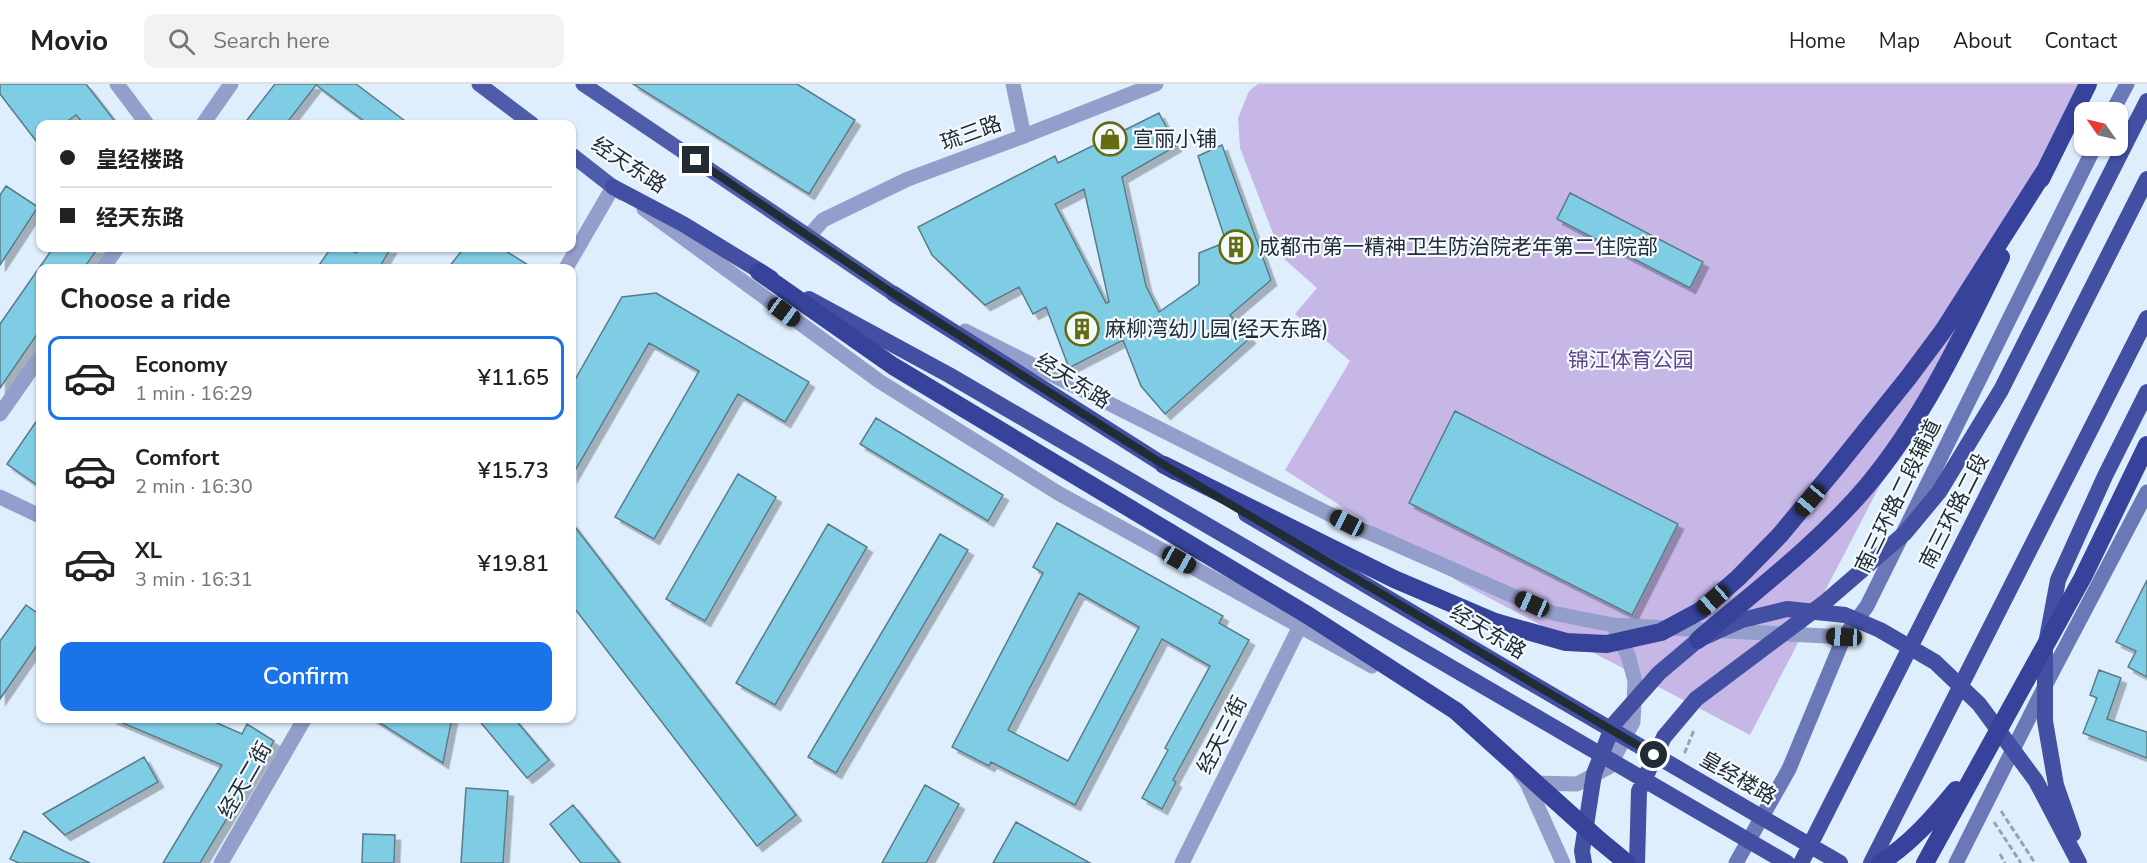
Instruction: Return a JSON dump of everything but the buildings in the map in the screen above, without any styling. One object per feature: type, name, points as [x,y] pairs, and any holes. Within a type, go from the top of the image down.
[{"type":"highway","points":[[1584,863],[1582,851],[1594,774],[1614,725],[1659,673],[1825,530],[1867,486],[1897,446],[1959,343],[2088,84]]},
{"type":"highway","points":[[1637,863],[1639,791],[1664,737],[1696,699],[1824,603],[1905,533],[1939,492],[2001,390],[2147,101]]},
{"type":"highway","points":[[1164,465],[1394,579],[1495,622],[1566,642],[1607,644],[1661,632],[1700,611],[1738,578],[1780,535],[1901,387],[1943,331],[2046,169]]},
{"type":"highway","name":"南三环路二段","points":[[1801,863],[2147,179]]},
{"type":"highway","name":"经天东路","points":[[613,187],[683,224],[759,272],[949,375],[1787,863]]},
{"type":"highway","points":[[759,272],[893,366],[1309,616],[1456,711],[1627,863]]},
{"type":"highway","name":"经天东路","points":[[894,294],[1164,465],[1551,695]]},
{"type":"highway","points":[[1871,863],[2147,318]]},
{"type":"highway","points":[[2082,863],[2056,785],[2045,721],[2045,649],[2058,580],[2105,476],[2147,392]]},
{"type":"highway","points":[[1926,863],[2083,577],[2147,445]]},
{"type":"highway","points":[[1698,640],[1742,620],[1787,609],[1845,615],[1880,630],[1935,662],[1980,704],[2036,781],[2082,863]]},
{"type":"highway","name":"皇经楼路","points":[[1551,695],[1840,863]]},
{"type":"highway","points":[[1880,863],[1894,855],[1932,819],[1984,756]]},
{"type":"main road","points":[[479,84],[527,120]]},
{"type":"main road","name":"经天东路","points":[[583,84],[894,294]]},
{"type":"main road","points":[[2117,102],[2127,84]]},
{"type":"main road","name":"南三环路二段辅道","points":[[1736,863],[1789,769],[1844,637],[1867,606],[2091,156]]},
{"type":"main road","name":"经天东路","points":[[576,158],[613,187]]},
{"type":"main road","points":[[1959,861],[2046,684],[2147,492]]},
{"type":"street","points":[[117,84],[144,120]]},
{"type":"street","points":[[206,120],[231,84]]},
{"type":"street","points":[[1014,84],[1024,136]]},
{"type":"street","name":"琉三路","points":[[809,236],[823,220],[908,178],[1024,136],[1155,84]]},
{"type":"street","points":[[576,251],[613,187],[879,381],[1058,493],[1492,733],[1527,783],[1563,863]]},
{"type":"street","points":[[894,294],[1054,378],[1347,523],[1552,613],[1613,625],[1844,637]]},
{"type":"street","points":[[0,414],[36,363]]},
{"type":"street","points":[[0,497],[36,514]]},
{"type":"street","points":[[1527,783],[1577,784],[1609,767],[1633,722],[1635,681],[1628,655],[1613,625]]},
{"type":"street","name":"经天三街","points":[[1182,863],[1300,626]]},
{"type":"street","name":"经天二街","points":[[221,863],[302,723]]},
{"type":"path","points":[[1695,758],[1684,752],[1698,721]]},
{"type":"path","points":[[1985,809],[2021,863]]},
{"type":"path","points":[[2000,854],[2006,863]]},
{"type":"green space","name":"锦江体育公园","points":[[1258,84],[2089,84],[2080,102],[2074,102],[2074,113],[1750,735],[1459,582],[1285,470],[1350,361],[1295,314],[1317,288],[1282,257],[1240,148],[1238,118],[1249,91]]},
{"type":"place","name":"宣丽小铺","points":[[1110,139]]},
{"type":"place","name":"成都市第一精神卫生防治院老年第二住院部","points":[[1236,247]]},
{"type":"place","name":"麻柳湾幼儿园(经天东路)","points":[[1082,329]]},
{"type":"route","points":[[696,160],[894,294],[1164,465],[1654,755]]}]
